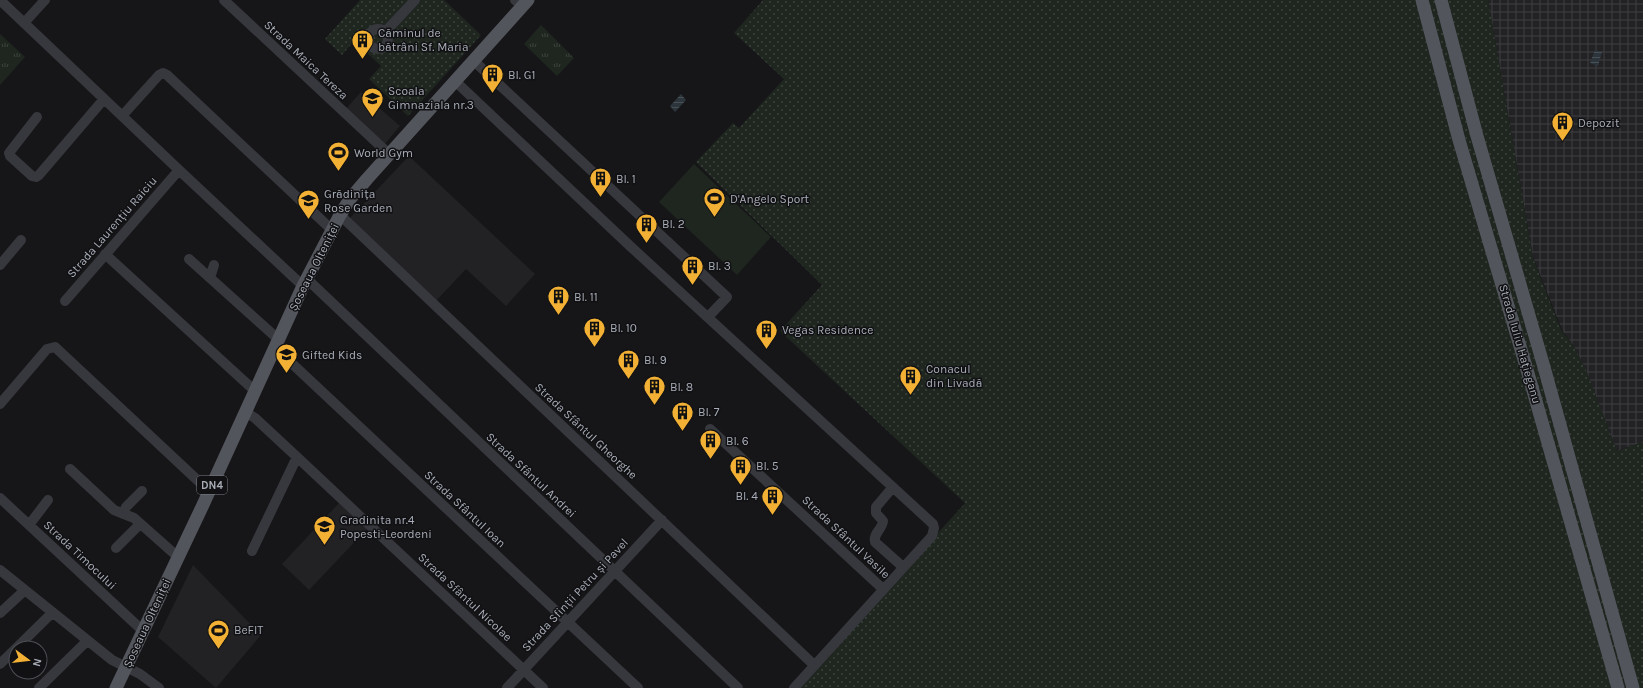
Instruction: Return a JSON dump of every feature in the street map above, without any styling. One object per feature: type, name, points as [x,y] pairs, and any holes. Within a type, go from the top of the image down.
[{"type":"main road","name":"Șoseaua Olteniței","points":[[116,688],[305,283],[340,215],[355,193],[474,61],[520,0]]},
{"type":"main road","name":"Strada Iuliu Hațieganu","points":[[1422,0],[1448,100],[1618,688]]},
{"type":"main road","name":"Strada Iuliu Hațieganu","points":[[1441,0],[1472,121],[1633,688]]},
{"type":"main road","points":[[1487,232],[1503,227]]},
{"type":"street","points":[[0,0],[179,170],[305,283]]},
{"type":"street","points":[[24,23],[45,0]]},
{"type":"street","name":"Strada Maica Tereza","points":[[224,0],[389,154]]},
{"type":"street","points":[[385,32],[415,0]]},
{"type":"street","points":[[474,61],[727,297],[708,317]]},
{"type":"street","points":[[122,116],[159,75],[163,73],[167,75],[332,230]]},
{"type":"street","points":[[455,81],[708,317],[929,520],[934,528],[932,536],[883,589]]},
{"type":"street","points":[[37,117],[9,153],[10,156],[32,176],[36,177],[104,99]]},
{"type":"street","name":"Strada Laurențiu Raiciu","points":[[65,301],[104,254],[179,170]]},
{"type":"street","name":"Strada Sfântul Gheorghe","points":[[340,215],[814,665]]},
{"type":"street","points":[[0,265],[21,240]]},
{"type":"street","points":[[104,254],[255,391]]},
{"type":"street","points":[[189,259],[210,278],[276,345]]},
{"type":"street","points":[[210,278],[214,265]]},
{"type":"street","name":"Strada Sfântul Andrei","points":[[305,283],[738,688]]},
{"type":"street","name":"Strada Sfântul Ioan","points":[[276,345],[289,361],[638,688]]},
{"type":"street","points":[[0,404],[50,347],[55,347],[209,491]]},
{"type":"street","name":"Strada Sfântul Nicolae","points":[[245,412],[255,418],[543,688]]},
{"type":"street","name":"Strada Sfântul Vasile","points":[[710,429],[883,589],[794,688]]},
{"type":"street","points":[[252,551],[297,457]]},
{"type":"street","points":[[70,469],[114,510],[129,515],[178,557]]},
{"type":"street","points":[[893,487],[876,507],[876,513],[883,521],[883,525],[875,534],[874,540],[903,567]]},
{"type":"street","points":[[123,514],[126,507],[142,491]]},
{"type":"street","name":"Strada Timocului","points":[[0,498],[143,631]]},
{"type":"street","points":[[29,525],[48,500]]},
{"type":"street","name":"Strada Sfinții Petru și Pavel","points":[[507,688],[662,520]]},
{"type":"street","points":[[116,548],[140,524]]},
{"type":"street","points":[[0,570],[116,663],[140,674],[159,688]]},
{"type":"street","points":[[0,613],[25,590]]},
{"type":"street","points":[[0,664],[52,613]]},
{"type":"street","points":[[39,688],[87,641]]},
{"type":"shaded area","points":[[1488,0],[1643,0],[1643,442],[1617,451],[1586,370],[1573,345],[1562,330],[1533,257]]},
{"type":"shaded area","points":[[1595,50],[1602,52],[1598,66],[1590,63]]},
{"type":"shaded area","name":"Scoala Gimnaziala nr.3","points":[[361,92],[400,126],[384,145],[345,110]]},
{"type":"shaded area","points":[[681,94],[686,100],[675,112],[670,106]]},
{"type":"shaded area","points":[[409,156],[535,274],[506,306],[466,269],[435,302],[350,218]]},
{"type":"shaded area","name":"Gradinita nr.4 Popesti-Leordeni","points":[[339,503],[367,529],[309,590],[282,564]]},
{"type":"shaded area","points":[[193,565],[261,635],[216,688],[158,637]]},
{"type":"green space","points":[[360,0],[444,0],[481,35],[408,116],[369,79],[381,66],[354,41],[342,55],[325,39]]},
{"type":"green space","points":[[763,0],[1488,0],[1533,258],[1561,330],[1573,345],[1586,370],[1617,451],[1643,442],[1643,688],[798,688],[965,503],[780,331],[822,285],[696,162],[733,123],[739,128],[784,79],[734,33]]},
{"type":"green space","points":[[541,25],[574,58],[557,76],[524,44]]},
{"type":"green space","points":[[0,34],[25,57],[0,85]]},
{"type":"green space","name":"D'Angelo Sport","points":[[694,164],[771,237],[737,275],[659,202]]},
{"type":"place","name":"Căminul de bătrâni Sf. Maria","points":[[362,60]]},
{"type":"place","name":"Bl. G1","points":[[493,94]]},
{"type":"place","name":"Scoala Gimnaziala nr.3","points":[[372,118]]},
{"type":"place","name":"Depozit","points":[[1562,142]]},
{"type":"place","name":"World Gym","points":[[338,172]]},
{"type":"place","name":"Bl. 1","points":[[601,198]]},
{"type":"place","name":"D'Angelo Sport","points":[[715,218]]},
{"type":"place","name":"Grădinița Rose Garden","points":[[308,220]]},
{"type":"place","name":"Bl. 2","points":[[646,244]]},
{"type":"place","name":"Bl. 3","points":[[693,286]]},
{"type":"place","name":"Bl. 11","points":[[559,316]]},
{"type":"place","name":"Bl. 10","points":[[594,348]]},
{"type":"place","name":"Vegas Residence","points":[[767,350]]},
{"type":"place","name":"Gifted Kids","points":[[287,374]]},
{"type":"place","name":"Bl. 9","points":[[628,380]]},
{"type":"place","name":"Conacul din Livadă","points":[[911,396]]},
{"type":"place","name":"Bl. 8","points":[[655,406]]},
{"type":"place","name":"Bl. 7","points":[[682,432]]},
{"type":"place","name":"Bl. 6","points":[[711,460]]},
{"type":"place","name":"Bl. 5","points":[[740,486]]},
{"type":"place","name":"Bl. 4","points":[[773,516]]},
{"type":"place","name":"Gradinita nr.4 Popesti-Leordeni","points":[[324,546]]},
{"type":"place","name":"BeFIT","points":[[218,650]]}]
